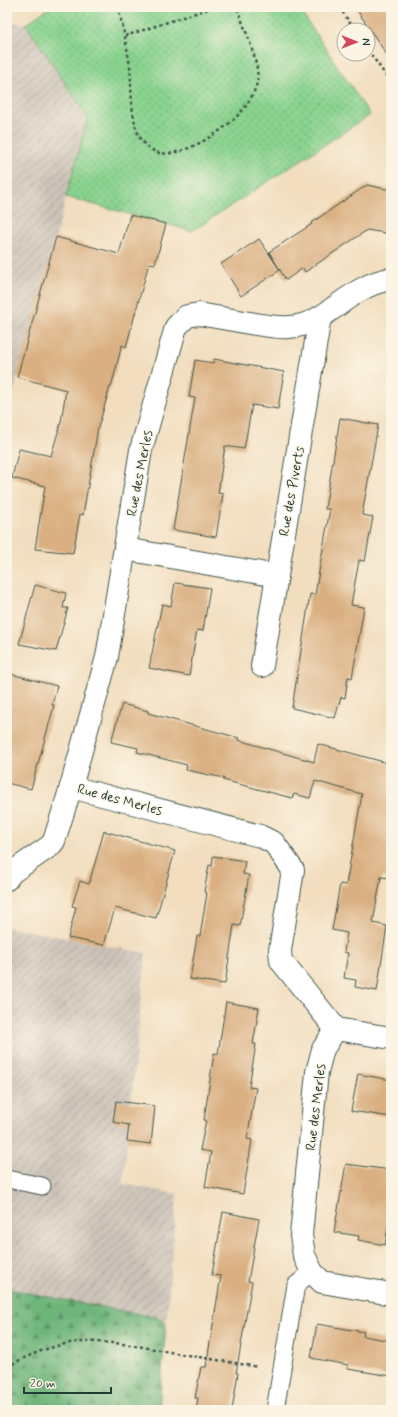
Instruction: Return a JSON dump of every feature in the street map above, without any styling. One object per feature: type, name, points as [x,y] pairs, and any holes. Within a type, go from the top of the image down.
[{"type":"street","name":"Rue des Merles","points":[[312,1272],[304,1255],[301,1235],[315,1088],[317,1072],[323,1049],[336,1029],[281,961],[280,950],[293,870],[274,843],[260,836],[71,787],[107,658],[141,450],[176,327],[187,316],[199,314],[277,328],[302,325],[320,317],[363,288],[378,281],[391,279]]},
{"type":"street","name":"Rue des Piverts","points":[[262,666],[320,317]]},
{"type":"street","points":[[126,549],[277,576]]},
{"type":"street","points":[[7,879],[11,873],[50,846],[54,841],[71,787]]},
{"type":"street","points":[[336,1029],[391,1038]]},
{"type":"street","points":[[312,1272],[322,1282],[391,1294]]},
{"type":"lane","points":[[7,1179],[42,1186]]},
{"type":"lane","points":[[275,1410],[296,1285],[312,1272]]},
{"type":"path","points":[[118,7],[130,66],[134,118],[137,131],[149,148],[159,153],[169,153],[182,150],[205,140],[226,126],[245,108],[253,94],[257,82],[257,68],[237,7]]},
{"type":"path","points":[[125,36],[214,7]]},
{"type":"path","points":[[339,7],[349,22]]},
{"type":"path","points":[[376,61],[391,83]]},
{"type":"path","points":[[7,1367],[20,1360],[52,1348],[70,1343],[95,1342],[132,1344],[282,1372]]},
{"type":"shaded area","points":[[7,21],[26,24],[88,118],[7,415]]},
{"type":"shaded area","points":[[7,927],[146,953],[123,1184],[177,1194],[159,1410],[7,1410]]},
{"type":"green space","points":[[50,7],[298,7],[370,115],[192,231],[66,197],[88,118],[26,24]]},
{"type":"green space","points":[[7,1289],[160,1318],[166,1324],[159,1410],[7,1410]]},
{"type":"building","points":[[355,7],[391,7],[391,61],[376,38],[376,22],[365,22]]},
{"type":"building","points":[[367,185],[391,190],[391,234],[367,230],[305,272],[303,268],[286,280],[269,252]]},
{"type":"building","points":[[130,215],[166,224],[155,264],[149,263],[126,347],[122,345],[98,428],[83,515],[80,514],[73,553],[35,549],[45,486],[12,478],[19,449],[51,456],[61,422],[66,390],[17,377],[56,237],[119,254]]},
{"type":"building","points":[[259,239],[280,270],[241,296],[221,264]]},
{"type":"building","points":[[214,359],[284,372],[278,409],[252,405],[244,449],[225,446],[218,493],[223,494],[216,537],[173,530],[195,398],[189,397],[195,360],[213,363]]},
{"type":"building","points":[[340,418],[378,425],[362,515],[373,517],[365,561],[359,560],[351,605],[364,607],[352,678],[348,677],[345,698],[341,697],[335,718],[292,708],[310,594],[315,595],[330,509],[325,509]]},
{"type":"building","points":[[175,583],[210,588],[203,631],[197,630],[189,676],[149,668],[162,604],[171,606]]},
{"type":"building","points":[[35,585],[66,593],[63,608],[68,608],[56,651],[19,644]]},
{"type":"building","points":[[7,673],[57,686],[52,705],[54,705],[51,717],[31,789],[7,783]]},
{"type":"building","points":[[122,704],[148,711],[148,713],[239,738],[238,740],[314,762],[318,744],[391,764],[391,878],[381,877],[373,923],[387,926],[377,991],[355,987],[356,980],[344,978],[348,953],[344,952],[347,933],[332,930],[340,884],[346,885],[362,794],[315,781],[310,798],[294,794],[292,798],[223,780],[224,778],[186,770],[187,765],[137,752],[138,748],[111,742]]},
{"type":"building","points":[[104,831],[175,851],[156,918],[115,908],[104,945],[68,938],[76,907],[72,906],[80,881],[89,884]]},
{"type":"building","points":[[213,856],[245,861],[243,874],[249,875],[240,926],[234,925],[225,984],[190,979],[197,936],[200,936],[207,893],[204,892],[209,865],[212,866]]},
{"type":"building","points":[[226,1002],[259,1008],[253,1044],[256,1044],[249,1087],[256,1088],[247,1139],[252,1140],[243,1194],[205,1187],[211,1152],[200,1150],[206,1120],[204,1120],[214,1053],[218,1054]]},
{"type":"building","points":[[358,1074],[391,1080],[391,1117],[351,1111]]},
{"type":"building","points":[[116,1101],[155,1106],[151,1144],[127,1141],[129,1125],[113,1122]]},
{"type":"building","points":[[346,1164],[391,1170],[391,1208],[385,1245],[358,1240],[359,1236],[334,1232]]},
{"type":"building","points":[[223,1212],[259,1219],[248,1281],[252,1282],[236,1373],[238,1373],[232,1410],[196,1410],[198,1398],[195,1398],[201,1367],[206,1367],[221,1276],[212,1275]]},
{"type":"building","points":[[317,1324],[364,1332],[363,1336],[391,1341],[391,1376],[348,1369],[348,1365],[311,1358]]}]
